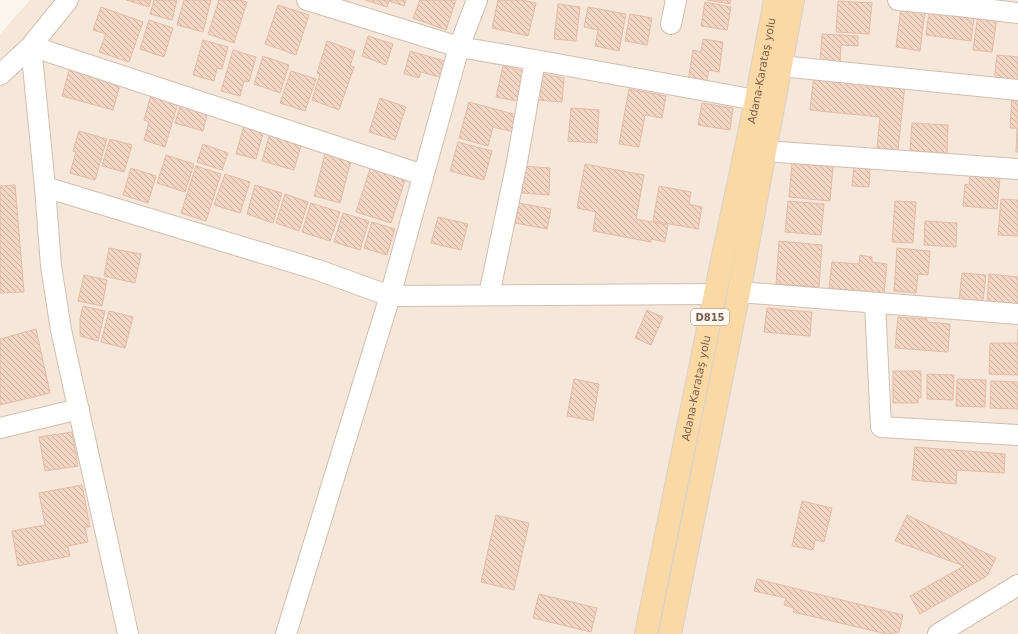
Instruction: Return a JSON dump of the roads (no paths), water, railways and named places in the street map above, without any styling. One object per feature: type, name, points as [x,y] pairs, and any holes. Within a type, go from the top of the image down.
[{"type":"main road","name":"Adana-Karataş yolu","points":[[646,634],[714,294],[756,100],[775,0]]},
{"type":"main road","name":"Adana-Karataş yolu","points":[[670,634],[739,292],[793,0]]},
{"type":"street","points":[[0,75],[31,46],[68,0]]},
{"type":"street","points":[[307,0],[341,5],[459,47],[756,100]]},
{"type":"street","points":[[286,634],[390,296],[459,47],[476,0]]},
{"type":"street","points":[[671,24],[676,0]]},
{"type":"street","points":[[898,0],[1018,13]]},
{"type":"street","points":[[31,46],[424,175]]},
{"type":"street","points":[[31,46],[51,266],[61,330],[128,634]]},
{"type":"street","points":[[489,295],[517,162],[535,60]]},
{"type":"street","points":[[781,66],[1018,90]]},
{"type":"street","points":[[765,151],[1018,169]]},
{"type":"street","points":[[45,187],[318,270],[390,296],[714,294]]},
{"type":"street","points":[[739,292],[1018,314]]},
{"type":"street","points":[[875,303],[881,427],[1018,435]]},
{"type":"street","points":[[0,428],[79,409]]},
{"type":"street","points":[[938,634],[1018,585]]}]
